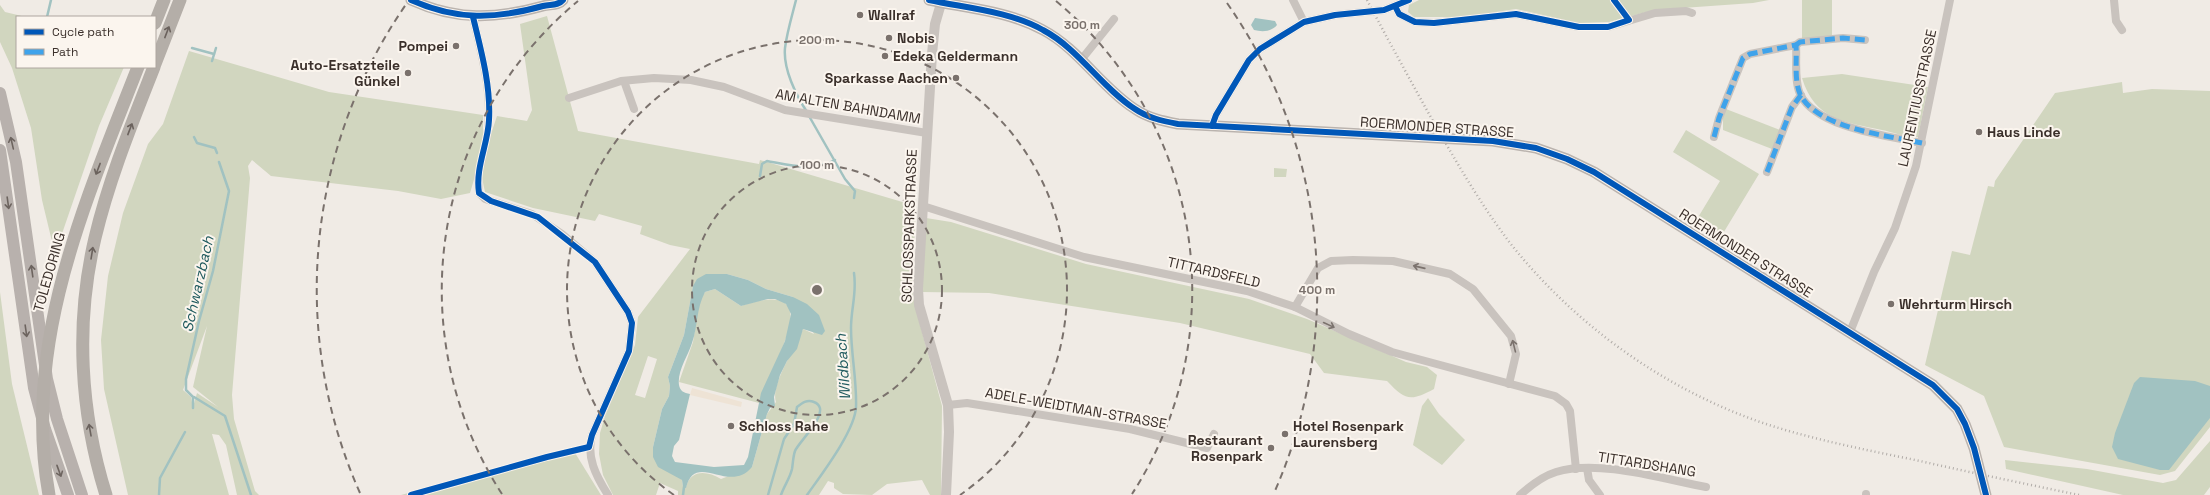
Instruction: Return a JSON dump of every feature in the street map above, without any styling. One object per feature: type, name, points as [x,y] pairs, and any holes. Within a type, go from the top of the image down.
[{"type":"highway","points":[[156,20],[164,0]]},
{"type":"highway","points":[[156,61],[180,0]]},
{"type":"highway","name":"TOLEDORING","points":[[49,495],[45,470],[42,389],[51,325],[61,282],[92,185],[138,68]]},
{"type":"highway","points":[[106,495],[96,462],[87,415],[83,375],[83,333],[86,291],[95,239],[115,167],[154,68]]},
{"type":"main road","points":[[411,0],[441,11],[473,17],[512,13],[548,2],[551,6],[563,0]]},
{"type":"main road","name":"ROERMONDER STRASSE","points":[[929,0],[942,1],[1009,16],[1029,23],[1059,40],[1115,93],[1136,110],[1151,118],[1178,124],[1414,138],[1464,138],[1536,148],[1567,159],[1594,172],[1915,373],[1945,395],[1957,409],[1974,448],[1986,495]]},
{"type":"main road","points":[[0,93],[16,162],[47,379],[59,426],[82,495]]},
{"type":"main road","points":[[0,150],[34,388],[45,429],[68,495]]},
{"type":"street","points":[[1293,0],[1304,22]]},
{"type":"street","points":[[1212,126],[1216,115],[1249,60],[1260,49],[1304,22],[1335,14],[1384,10],[1409,0]]},
{"type":"street","points":[[1614,0],[1629,20]]},
{"type":"street","name":"LAURENTIUSSTRASSE","points":[[1850,332],[1874,272],[1895,228],[1922,143],[1950,0]]},
{"type":"street","points":[[2114,0],[2116,21],[2122,30]]},
{"type":"street","name":"SCHLOSSPARKSTRASSE","points":[[942,1],[935,24],[927,133],[919,305],[948,405],[949,432],[946,495]]},
{"type":"street","points":[[1395,6],[1400,14],[1415,22],[1434,23],[1516,14],[1579,27],[1608,27],[1655,13],[1686,11],[1692,13]]},
{"type":"street","points":[[473,17],[487,87],[489,111],[487,136]]},
{"type":"street","points":[[1081,60],[1114,19]]},
{"type":"street","points":[[1714,137],[1719,118],[1742,58],[1750,54],[1796,45],[1800,42],[1843,38],[1865,40]]},
{"type":"street","points":[[1796,45],[1798,85],[1801,95],[1818,113],[1841,125],[1922,143]]},
{"type":"street","name":"AM ALTEN BAHNDAMM","points":[[569,98],[624,81],[654,78],[707,83],[772,106],[793,111],[927,133]]},
{"type":"street","points":[[624,81],[634,109]]},
{"type":"street","points":[[1767,172],[1792,107],[1801,95]]},
{"type":"street","points":[[478,177],[479,193],[485,199],[538,217],[595,262],[628,312],[632,323],[629,351],[592,435],[589,447],[595,471],[608,495]]},
{"type":"street","name":"TITTARDSFELD","points":[[923,206],[1084,256],[1243,290],[1295,307],[1349,334],[1392,352],[1555,396],[1566,404],[1572,417],[1576,469]]},
{"type":"street","points":[[1295,307],[1318,268],[1331,261],[1393,261],[1450,274],[1460,278],[1479,295],[1511,336],[1516,354],[1509,384]]},
{"type":"street","name":"ADELE-WEIDTMAN-STRASSE","points":[[948,405],[967,403],[1086,421],[1130,429],[1207,448],[1214,434]]},
{"type":"street","points":[[1587,468],[1589,480],[1600,495]]},
{"type":"street","name":"TITTARDSHANG","points":[[1520,495],[1549,474],[1587,468],[1603,468],[1706,487]]},
{"type":"green space","points":[[1419,0],[1769,0],[1753,3],[1654,10],[1609,22],[1579,23],[1516,9],[1463,17],[1414,17],[1408,12],[1409,5]]},
{"type":"green space","points":[[1802,0],[1832,0],[1832,36],[1802,39]]},
{"type":"green space","points":[[0,5],[5,12],[22,16],[16,16],[16,68],[124,68],[99,126],[55,254],[42,200],[31,128],[12,68],[0,42]]},
{"type":"green space","points":[[547,16],[578,131],[759,164],[760,160],[916,206],[912,289],[915,306],[942,406],[941,495],[930,495],[922,480],[887,484],[872,495],[843,494],[834,488],[834,483],[828,481],[819,495],[678,495],[678,491],[660,483],[656,495],[613,495],[603,475],[599,454],[600,433],[605,416],[635,345],[638,317],[690,249],[670,245],[640,234],[642,226],[599,214],[595,221],[533,208],[485,192],[482,178],[475,176],[470,193],[441,199],[398,191],[271,176],[252,160],[248,166],[250,178],[232,395],[234,419],[255,491],[259,495],[237,495],[226,445],[219,435],[212,434],[229,495],[128,495],[104,389],[101,340],[108,276],[123,213],[148,144],[163,124],[189,51],[329,92],[483,115],[483,135],[490,137],[497,116],[527,121],[532,110],[520,24]],"holes":[[[727,274],[748,280],[766,289],[793,297],[814,334],[803,329],[780,376],[775,395],[776,402],[767,414],[752,467],[721,479],[710,474],[696,474],[688,481],[686,487],[683,487],[682,480],[653,447],[662,409],[669,396],[670,386],[668,377],[684,335],[693,286]],[[207,326],[193,387],[218,407],[197,393],[193,407],[191,397],[183,390]],[[648,356],[657,359],[645,398],[635,395]]]},
{"type":"green space","points":[[1842,74],[1928,87],[1918,137],[1904,136],[1843,121],[1823,111],[1815,103],[1808,92],[1802,78]]},
{"type":"green space","points":[[2122,82],[2123,93],[2152,89],[2210,91],[2210,427],[2175,471],[2160,475],[2004,447],[1984,396],[1925,365],[1952,251],[1970,255],[1988,186],[1994,187],[1995,181],[2055,93]]},
{"type":"green space","points":[[1726,109],[1780,130],[1772,149],[1723,130],[1723,117]]},
{"type":"green space","points":[[1686,130],[1759,174],[1719,240],[1694,224],[1720,181],[1673,152]]},
{"type":"green space","points":[[1274,168],[1287,169],[1286,177],[1274,177]]},
{"type":"green space","points":[[926,218],[951,222],[1086,264],[1249,299],[1307,319],[1406,362],[1427,367],[1437,375],[1434,389],[1419,396],[1408,397],[1399,392],[1387,381],[1324,373],[1310,354],[1180,323],[989,293],[922,292]]},
{"type":"green space","points":[[715,289],[741,306],[769,300],[785,303],[790,313],[789,329],[759,403],[679,382],[693,342],[699,302],[705,292]]},
{"type":"green space","points":[[0,292],[12,384],[39,495],[0,495]]},
{"type":"green space","points":[[1428,398],[1439,414],[1465,440],[1442,465],[1413,445],[1422,406]]},
{"type":"green space","points":[[2210,441],[2210,487],[2204,495],[2123,495],[2006,469],[2005,460],[2087,469],[2163,483],[2176,480]]},
{"type":"green space","points":[[572,448],[601,495],[401,495]]},
{"type":"shaded area","points":[[692,388],[742,402],[741,407],[690,395]]},
{"type":"water","points":[[1255,18],[1275,21],[1277,25],[1266,31],[1254,30],[1251,25]]},
{"type":"water","points":[[706,274],[727,274],[748,280],[766,289],[793,297],[807,304],[819,315],[825,331],[822,335],[803,329],[797,349],[787,361],[780,375],[774,397],[775,406],[770,408],[767,414],[752,467],[743,474],[733,477],[705,472],[697,473],[690,477],[686,488],[683,487],[682,480],[658,467],[653,457],[653,447],[662,409],[669,396],[670,386],[668,377],[684,335],[693,286],[697,279]],"holes":[[[715,289],[741,306],[768,299],[775,299],[786,304],[791,314],[785,341],[761,393],[748,457],[744,465],[714,467],[675,462],[672,456],[674,446],[679,440],[690,394],[680,389],[679,380],[683,364],[694,337],[702,298],[705,292]]]},
{"type":"water","points":[[2140,377],[2195,381],[2210,386],[2210,418],[2169,470],[2160,470],[2118,459],[2112,447],[2115,433],[2134,383]]},
{"type":"waterway","points":[[47,16],[51,0]]},
{"type":"waterway","name":"Wildbach","points":[[796,0],[787,36],[785,56],[791,82],[807,112]]},
{"type":"waterway","points":[[192,48],[214,54]]},
{"type":"waterway","name":"Schwarzbach","points":[[212,61],[216,48]]},
{"type":"waterway","name":"Wildbach","points":[[809,116],[845,179],[855,191],[854,198]]},
{"type":"waterway","name":"Schwarzbach","points":[[194,137],[197,143],[215,148],[217,153]]},
{"type":"waterway","points":[[760,176],[762,164],[767,161],[792,166],[810,167],[827,164],[835,160]]},
{"type":"waterway","name":"Schwarzbach","points":[[193,408],[193,397],[186,390],[186,379],[199,321],[213,271],[229,191],[219,162]]},
{"type":"waterway","name":"Wildbach","points":[[807,495],[844,440],[854,417],[856,397],[851,328],[855,288],[854,273]]},
{"type":"waterway","points":[[194,397],[225,416],[251,495]]},
{"type":"waterway","name":"Wildbach","points":[[768,495],[784,439],[794,424],[797,407],[807,401],[814,402],[819,406],[820,412],[818,418],[814,426],[795,451],[792,469],[781,495]]},
{"type":"waterway","name":"Schwarzbach","points":[[159,495],[160,478],[185,432]]},
{"type":"waterway","points":[[683,495],[684,487]]},
{"type":"tunnel","points":[[478,177],[487,136]]},
{"type":"railway","points":[[1367,0],[1413,86],[1448,147],[1477,196],[1510,243],[1535,273],[1563,301],[1624,351],[1657,373],[1691,392],[1726,409],[1763,423],[1802,435],[1841,444],[2079,495]]},
{"type":"marked path","points":[[1796,45],[1800,42],[1843,38],[1865,40]]},
{"type":"marked path","points":[[1714,137],[1719,118],[1743,58],[1750,54],[1796,45],[1796,76],[1798,88],[1808,106],[1837,123],[1855,129],[1922,143]]},
{"type":"marked path","points":[[1767,172],[1792,107],[1801,95]]},
{"type":"cycle path","points":[[411,0],[444,12],[477,16],[509,14],[556,4],[563,0]]},
{"type":"cycle path","points":[[929,0],[1002,14],[1016,18],[1043,30],[1068,47],[1123,100],[1140,112],[1161,120],[1178,124],[1493,141],[1536,148],[1567,159],[1594,172],[1933,385],[1957,409],[1965,424],[1974,448],[1986,495]]},
{"type":"cycle path","points":[[1212,126],[1216,115],[1249,60],[1260,49],[1304,22],[1335,15],[1384,10],[1409,0]]},
{"type":"cycle path","points":[[1395,6],[1399,14],[1415,22],[1434,23],[1516,14],[1579,27],[1608,27],[1629,20],[1614,0]]},
{"type":"cycle path","points":[[411,495],[547,457],[589,447],[592,435],[629,351],[632,323],[628,312],[595,262],[538,217],[491,201],[479,193],[478,184],[480,165],[488,129],[489,107],[485,68],[473,17]]},
{"type":"place","name":"Wallraf","points":[[860,15]]},
{"type":"place","name":"Nobis","points":[[889,38]]},
{"type":"place","name":"Pompei","points":[[456,46]]},
{"type":"place","name":"Edeka Geldermann","points":[[885,56]]},
{"type":"place","name":"Auto-Ersatzteile Günkel","points":[[408,73]]},
{"type":"place","name":"Sparkasse Aachen","points":[[956,78]]},
{"type":"place","name":"Haus Linde","points":[[1979,132]]},
{"type":"place","name":"Wehrturm Hirsch","points":[[1891,304]]},
{"type":"place","name":"Schloss Rahe","points":[[731,426]]},
{"type":"place","name":"Hotel Rosenpark Laurensberg","points":[[1285,434]]},
{"type":"place","name":"Restaurant Rosenpark","points":[[1271,448]]}]
